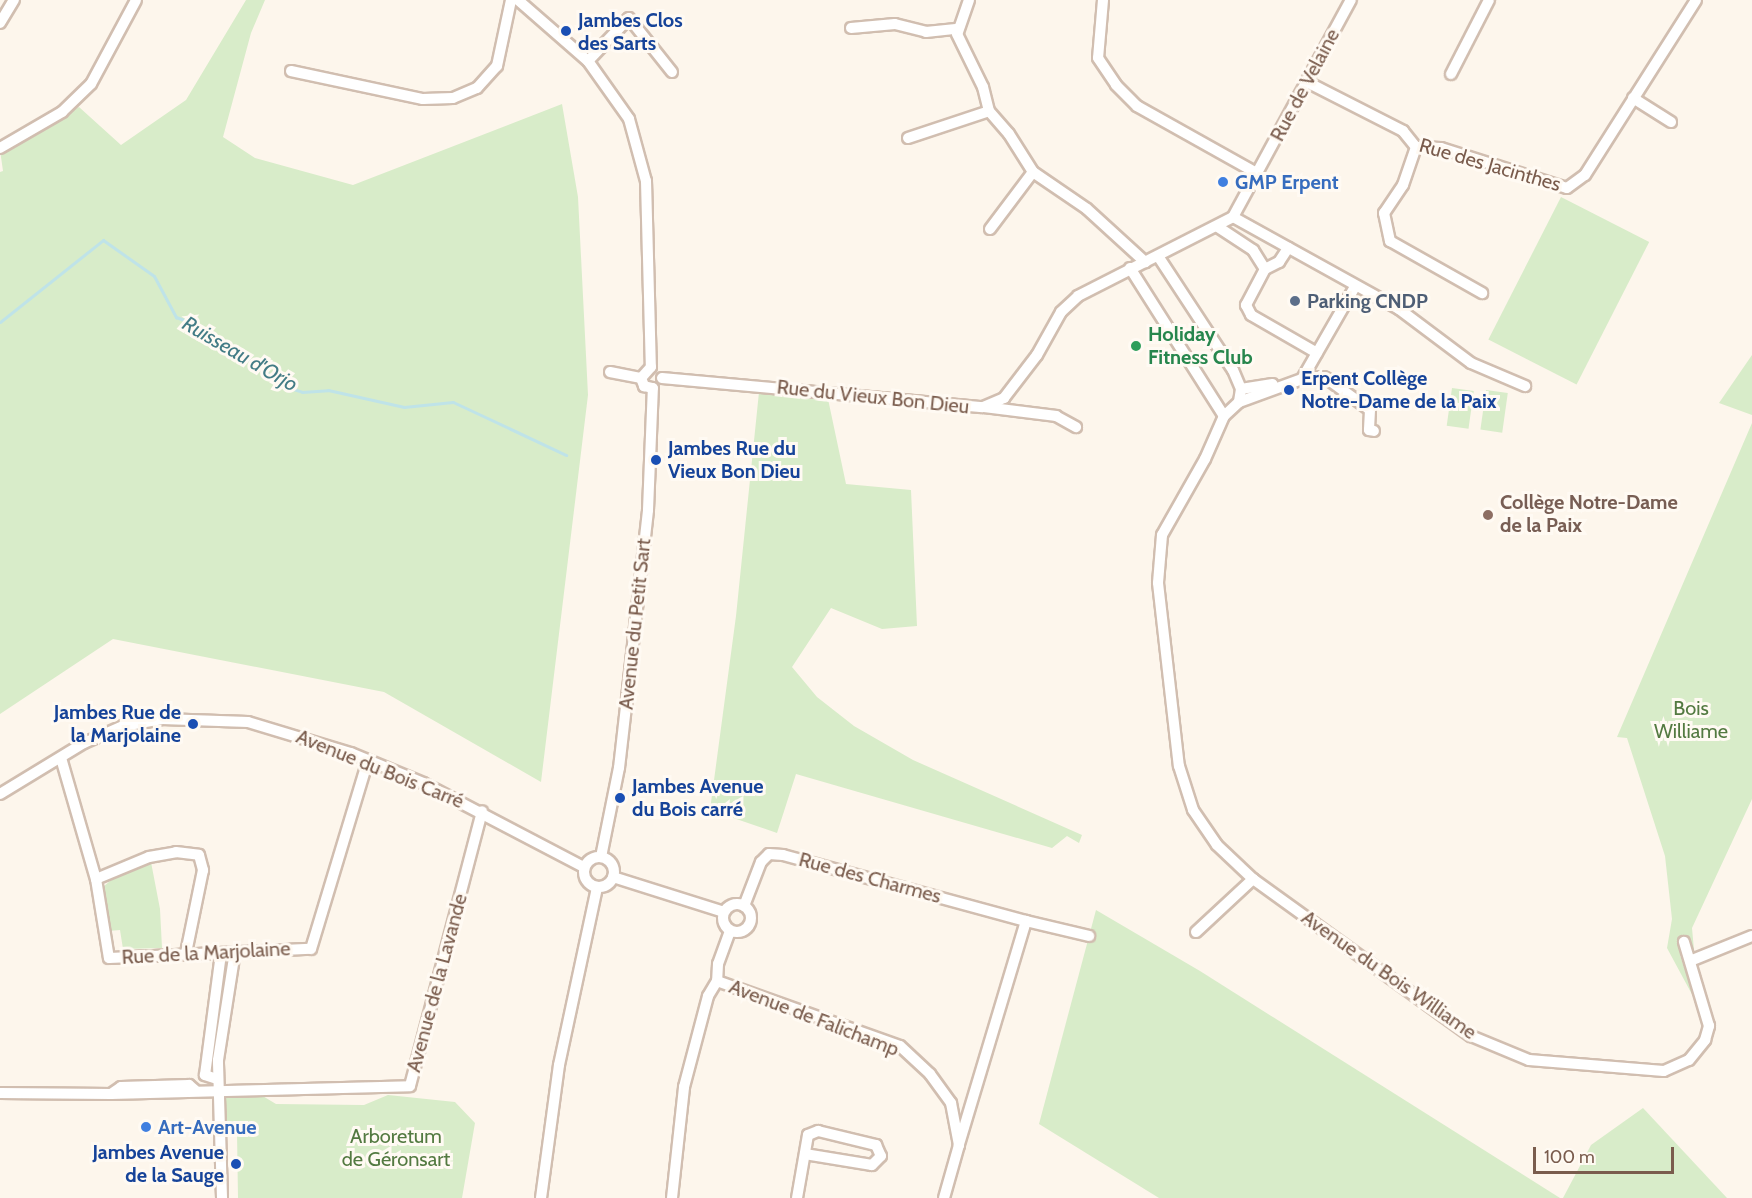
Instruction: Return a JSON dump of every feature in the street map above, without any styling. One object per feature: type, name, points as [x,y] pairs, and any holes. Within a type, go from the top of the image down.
[{"type":"street","points":[[0,23],[14,0]]},
{"type":"street","points":[[0,148],[62,112],[91,84],[136,0]]},
{"type":"street","points":[[291,71],[423,99],[453,98],[477,88],[497,66],[511,0]]},
{"type":"street","points":[[518,0],[588,61],[629,119],[646,181],[651,367],[641,378]]},
{"type":"street","points":[[969,0],[956,29],[983,87],[988,111],[1009,134],[1034,172],[1087,209],[1145,262]]},
{"type":"street","points":[[1104,0],[1098,58],[1116,85],[1137,106],[1258,174]]},
{"type":"street","name":"Rue de Velaine","points":[[1218,227],[1233,216],[1258,174],[1351,0]]},
{"type":"street","points":[[1451,74],[1488,0]]},
{"type":"street","name":"Rue des Jacinthes","points":[[1307,82],[1403,131],[1416,147],[1441,148],[1567,188],[1580,182],[1696,0]]},
{"type":"street","points":[[588,61],[629,18],[672,72]]},
{"type":"street","points":[[851,28],[895,24],[926,32],[956,29]]},
{"type":"street","points":[[1633,98],[1671,122]]},
{"type":"street","points":[[908,138],[988,111]]},
{"type":"street","points":[[1416,147],[1403,185],[1384,213],[1390,241],[1482,293]]},
{"type":"street","points":[[990,229],[1034,172]]},
{"type":"street","points":[[1233,216],[1355,287],[1399,309],[1471,363],[1525,386]]},
{"type":"street","points":[[1239,402],[1241,389],[1233,370],[1158,256],[1218,227],[1253,250],[1264,269]]},
{"type":"street","points":[[1288,248],[1279,262],[1264,269],[1248,299],[1247,310],[1317,353]]},
{"type":"street","name":"Rue du Vieux Bon Dieu","points":[[662,378],[983,407],[1004,398],[1016,386],[1049,330],[1078,296],[1158,256]]},
{"type":"street","points":[[1130,268],[1224,416],[1239,402],[1302,379],[1325,378],[1370,410],[1369,430],[1374,431]]},
{"type":"street","points":[[1302,379],[1355,287]]},
{"type":"street","points":[[641,378],[644,386],[653,388],[662,378],[659,370],[651,367]]},
{"type":"street","points":[[1241,389],[1264,387],[1296,377],[1308,368]]},
{"type":"street","points":[[610,372],[641,378]]},
{"type":"street","name":"Avenue du Petit Sart","points":[[601,857],[619,768],[628,691],[648,510],[653,388]]},
{"type":"street","points":[[983,407],[1056,416],[1076,427]]},
{"type":"street","name":"Avenue du Bois Williame","points":[[1224,416],[1204,459],[1162,535],[1158,583],[1182,777],[1193,810],[1217,844],[1252,879],[1471,1036],[1528,1060],[1664,1071],[1689,1060],[1705,1040],[1709,1026],[1684,942]]},
{"type":"street","name":"Avenue du Bois Carré","points":[[0,794],[84,743],[123,726],[162,719],[204,717],[258,725],[368,760],[482,811],[585,867]]},
{"type":"street","name":"Rue de la Marjolaine","points":[[61,758],[96,879],[109,958],[310,949],[368,760]]},
{"type":"street","name":"Avenue de la Lavande","points":[[0,1093],[111,1094],[121,1087],[189,1085],[195,1090],[217,1084],[410,1086],[482,811]]},
{"type":"street","points":[[96,879],[150,857],[176,852],[199,855],[203,870],[186,953]]},
{"type":"street","name":"Rue des Charmes","points":[[744,906],[761,862],[769,854],[783,855],[1089,936]]},
{"type":"street","points":[[597,887],[584,876],[585,867],[601,857],[614,868],[613,877]]},
{"type":"street","points":[[541,1198],[559,1065],[597,887],[613,877],[724,912]]},
{"type":"street","points":[[1196,932],[1252,879]]},
{"type":"street","points":[[733,904],[744,906],[751,914],[750,925],[742,932],[730,931],[723,923],[724,912],[733,904]]},
{"type":"street","points":[[959,1145],[1026,921]]},
{"type":"street","name":"Avenue de Falichamp","points":[[730,931],[718,964],[717,981],[900,1046],[930,1074],[951,1103],[959,1145],[944,1198]]},
{"type":"street","points":[[1690,961],[1752,936]]},
{"type":"street","points":[[222,1198],[217,1084],[235,952]]},
{"type":"street","points":[[217,1084],[205,1075],[221,954]]},
{"type":"street","points":[[672,1198],[684,1087],[708,996],[717,981]]},
{"type":"street","points":[[951,1103],[972,1103]]},
{"type":"street","points":[[797,1198],[808,1135],[818,1131],[876,1145],[881,1156],[872,1165],[805,1154]]},
{"type":"green space","points":[[246,0],[265,0],[251,33],[223,137],[255,158],[353,185],[562,104],[578,197],[588,395],[541,782],[384,692],[113,639],[0,714],[0,172],[3,171],[0,150],[79,107],[121,145],[186,100]]},
{"type":"green space","points":[[1561,197],[1649,242],[1577,385],[1488,340]]},
{"type":"green space","points":[[1752,355],[1752,415],[1719,403]]},
{"type":"green space","points":[[1452,388],[1474,391],[1468,429],[1447,426]]},
{"type":"green space","points":[[1486,390],[1508,393],[1502,433],[1480,430]]},
{"type":"green space","points":[[759,392],[828,399],[846,484],[911,490],[917,626],[882,629],[831,608],[792,667],[817,697],[854,726],[913,760],[1082,835],[1079,843],[1067,836],[1052,848],[796,774],[777,833],[710,810],[736,616]]},
{"type":"green space","name":"Bois Williame","points":[[1752,423],[1752,799],[1692,928],[1694,950],[1680,955],[1695,1000],[1667,948],[1672,919],[1665,856],[1627,738],[1617,737]]},
{"type":"green space","points":[[151,862],[160,909],[162,948],[123,949],[120,930],[108,931],[103,887],[117,875]]},
{"type":"green space","points":[[1096,910],[1200,971],[1560,1198],[1159,1198],[1039,1124]]},
{"type":"green space","name":"Arboretum de Géronsart","points":[[261,1095],[276,1104],[364,1105],[388,1095],[455,1102],[475,1123],[462,1198],[238,1198],[237,1133],[226,1122],[226,1096]]},
{"type":"green space","points":[[1643,1108],[1727,1198],[1563,1198],[1591,1145]]},
{"type":"waterway","name":"Ruisseau d'Orjo","points":[[0,322],[103,240],[154,276],[176,317],[204,328],[287,387],[302,392],[328,390],[404,407],[453,402],[566,455]]},
{"type":"place","name":"Jambes Clos des Sarts","points":[[566,31]]},
{"type":"place","name":"GMP Erpent","points":[[1223,182]]},
{"type":"place","name":"Parking CNDP","points":[[1295,301]]},
{"type":"place","name":"Holiday Fitness Club","points":[[1136,346]]},
{"type":"place","name":"Erpent Collège Notre-Dame de la Paix","points":[[1289,390]]},
{"type":"place","name":"Jambes Rue du Vieux Bon Dieu","points":[[656,460]]},
{"type":"place","name":"Collège Notre-Dame de la Paix","points":[[1488,515]]},
{"type":"place","name":"Jambes Rue de la Marjolaine","points":[[193,724]]},
{"type":"place","name":"Jambes Avenue du Bois carré","points":[[620,798]]},
{"type":"place","name":"Art-Avenue","points":[[146,1127]]},
{"type":"place","name":"Jambes Avenue de la Sauge","points":[[236,1164]]}]
